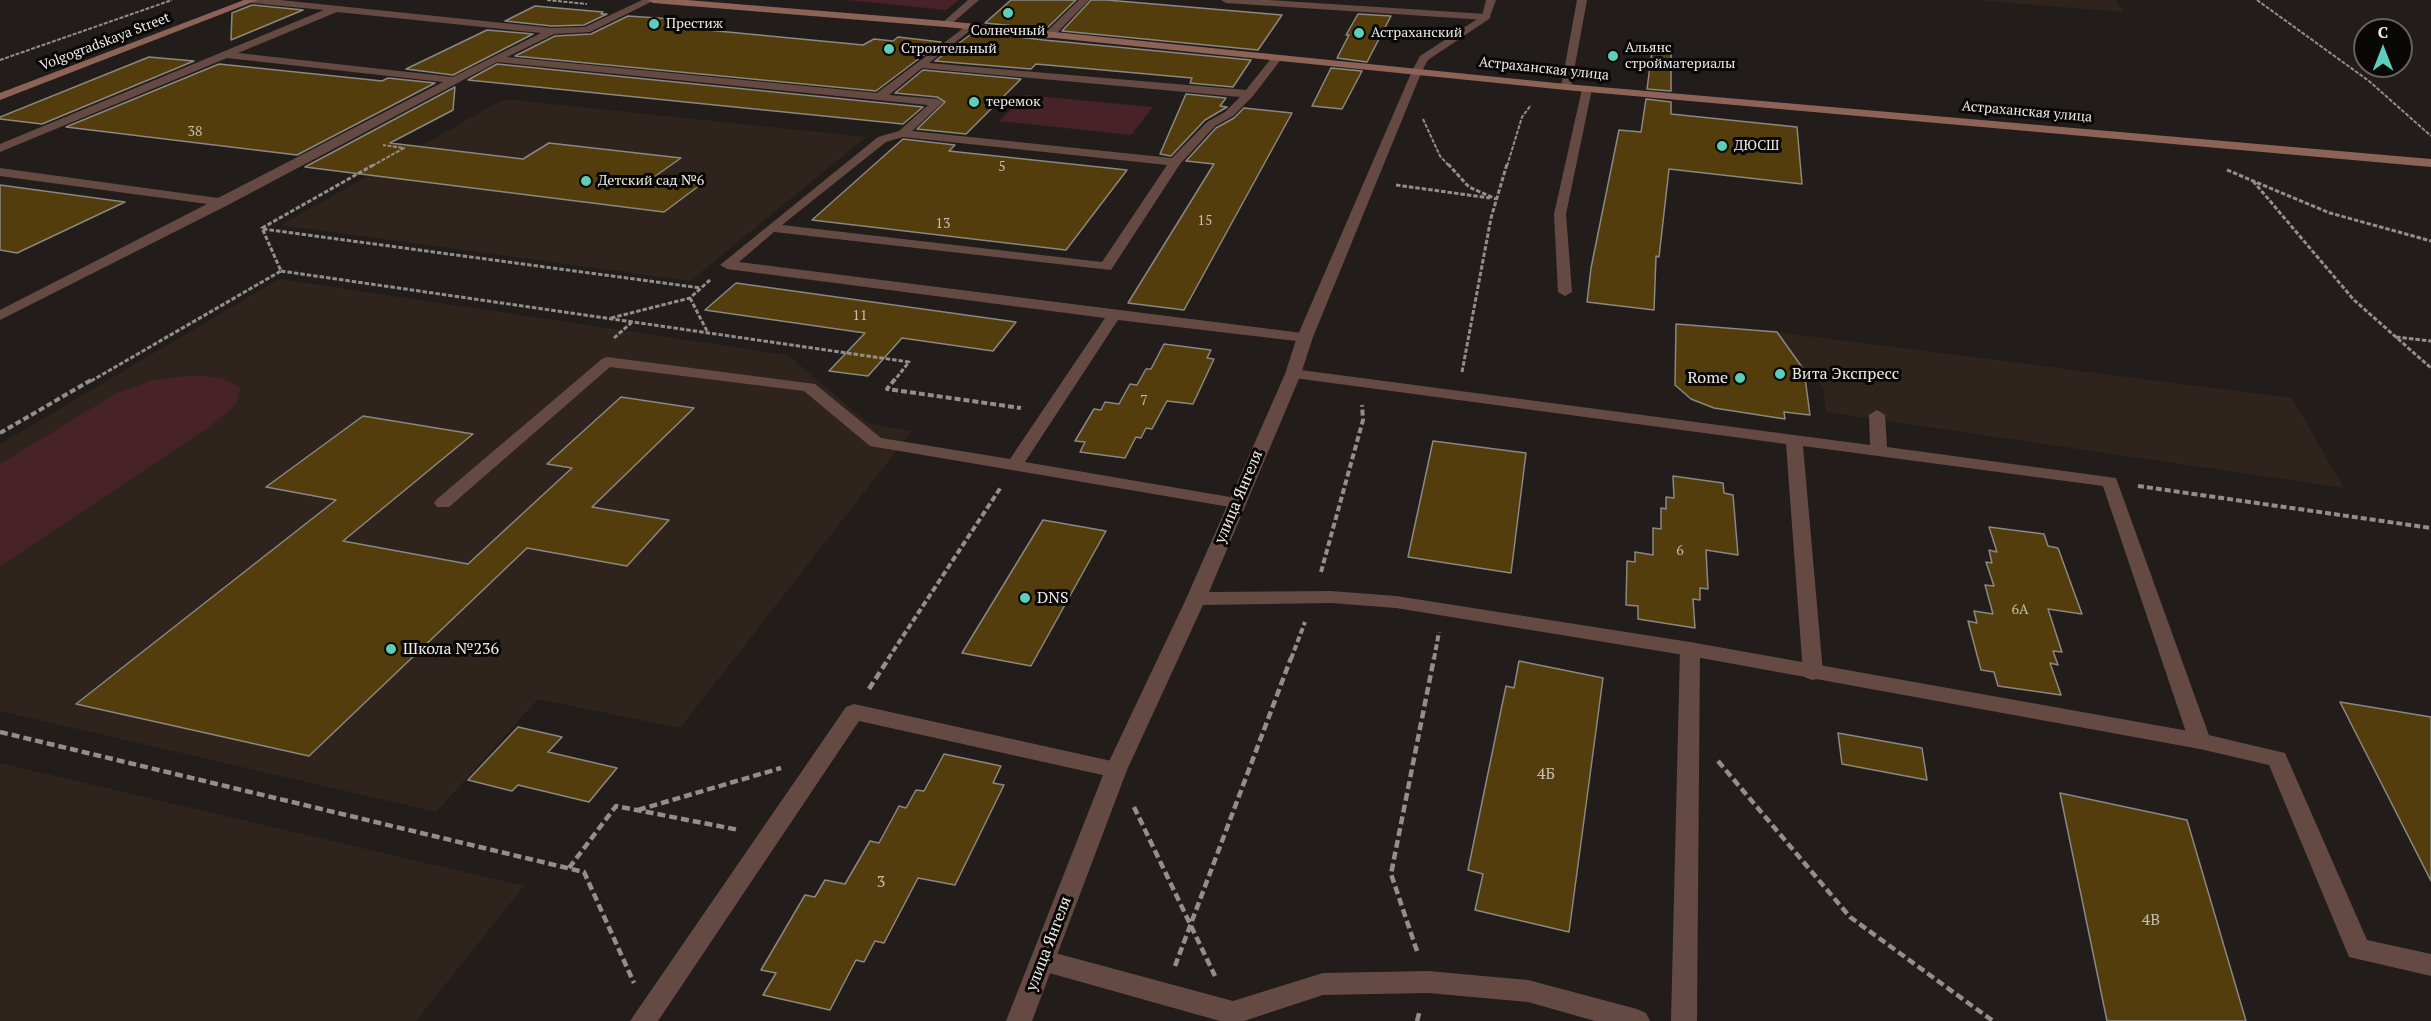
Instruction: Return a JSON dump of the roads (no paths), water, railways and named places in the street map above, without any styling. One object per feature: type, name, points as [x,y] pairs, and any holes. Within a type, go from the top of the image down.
[{"type":"street","points":[[253,0],[552,31],[587,30],[652,0]]},
{"type":"street","name":"Volgogradskaya Street","points":[[0,97],[253,0]]},
{"type":"street","name":"Астраханская улица","points":[[652,0],[946,24],[1048,36],[1417,70],[1566,87],[2431,163]]},
{"type":"street","points":[[946,24],[974,0]]},
{"type":"street","points":[[1048,36],[1084,0]]},
{"type":"street","points":[[1226,0],[1343,4],[1486,18],[1491,0]]},
{"type":"street","points":[[1566,87],[1582,0]]},
{"type":"street","points":[[0,148],[335,9]]},
{"type":"street","name":"улица Янгеля","points":[[1018,1021],[1044,961],[1116,770],[1196,599],[1293,374],[1305,337],[1417,70],[1424,58],[1486,18]]},
{"type":"street","points":[[879,97],[969,27]]},
{"type":"street","points":[[0,316],[552,31]]},
{"type":"street","points":[[226,55],[455,80]]},
{"type":"street","points":[[771,228],[1106,267],[1175,162],[1211,124],[1229,114],[1249,94],[1276,58]]},
{"type":"street","points":[[495,59],[937,102],[903,134]]},
{"type":"street","points":[[919,64],[1249,94]]},
{"type":"street","points":[[1564,292],[1560,214],[1587,88]]},
{"type":"street","points":[[1175,162],[903,134],[882,139],[727,265],[1305,337]]},
{"type":"street","points":[[0,172],[223,201]]},
{"type":"street","points":[[1014,466],[1114,315]]},
{"type":"street","points":[[443,503],[607,362],[809,387],[876,442],[1236,503]]},
{"type":"street","points":[[1293,374],[2110,482],[2200,741]]},
{"type":"street","points":[[1877,415],[1879,452]]},
{"type":"street","points":[[1794,439],[1813,673]]},
{"type":"street","points":[[1196,599],[1314,597],[1396,602],[1690,649],[2200,741],[2277,759],[2358,949],[2431,965]]},
{"type":"street","points":[[1684,1021],[1690,649]]},
{"type":"street","points":[[646,1017],[854,712],[1116,770]]},
{"type":"street","points":[[1044,961],[1233,1013],[1323,984],[1428,982],[1528,991],[1637,1021]]},
{"type":"place","name":"Солнечный","points":[[1008,13]]},
{"type":"place","name":"Престиж","points":[[654,24]]},
{"type":"place","name":"Астраханский","points":[[1359,33]]},
{"type":"place","name":"Строительный","points":[[889,49]]},
{"type":"place","name":"Альянс стройматериалы","points":[[1613,56]]},
{"type":"place","name":"теремок","points":[[974,102]]},
{"type":"place","name":"ДЮСШ","points":[[1722,146]]},
{"type":"place","name":"Детский сад №6","points":[[586,181]]},
{"type":"place","name":"Вита Экспресс","points":[[1780,374]]},
{"type":"place","name":"Rome","points":[[1740,378]]},
{"type":"place","name":"DNS","points":[[1025,598]]},
{"type":"place","name":"Школа №236","points":[[391,649]]}]
